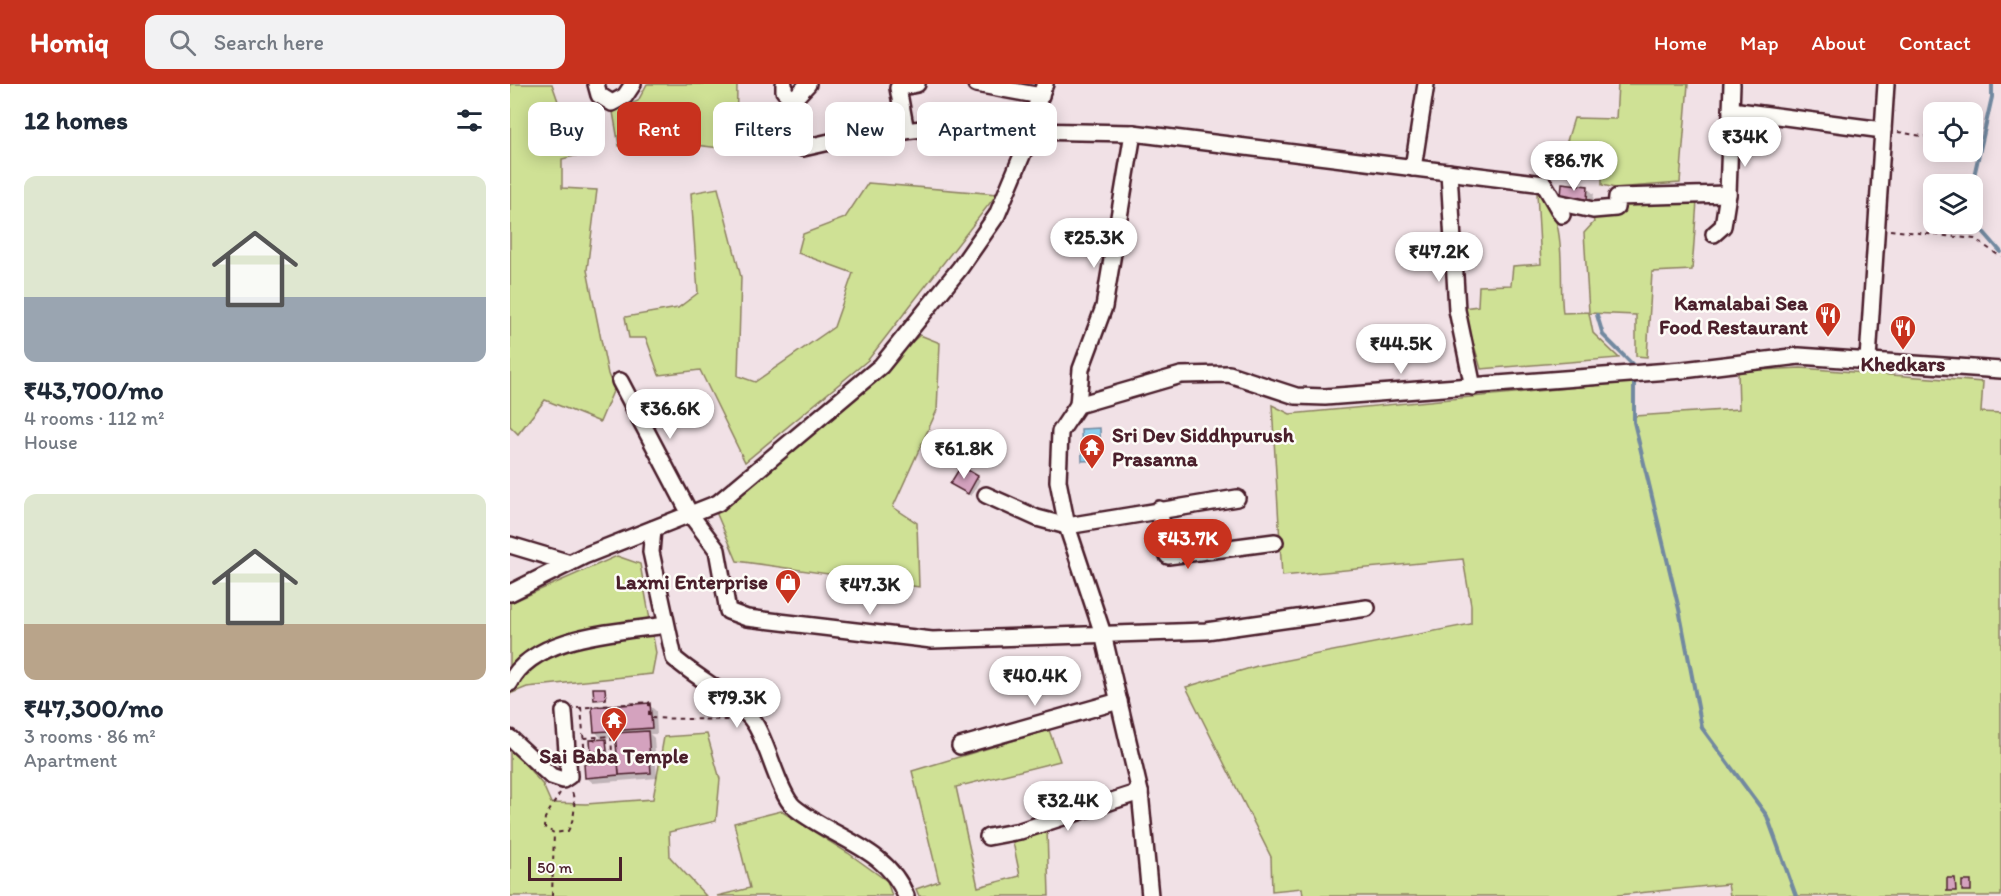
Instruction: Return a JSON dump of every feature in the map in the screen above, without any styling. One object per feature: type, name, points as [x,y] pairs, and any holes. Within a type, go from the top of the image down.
[{"type":"street","points":[[596,84],[599,95],[612,103],[624,96],[633,84]]},
{"type":"street","points":[[784,84],[784,91],[794,100],[808,84]]},
{"type":"street","points":[[906,131],[898,88],[917,84]]},
{"type":"street","points":[[976,84],[1043,90]]},
{"type":"street","points":[[1413,168],[1426,84]]},
{"type":"street","points":[[1714,234],[1723,226],[1728,194],[1732,84]]},
{"type":"street","points":[[1868,359],[1886,84]]},
{"type":"street","points":[[1731,110],[1883,130]]},
{"type":"street","points":[[813,146],[852,137],[917,130]]},
{"type":"street","points":[[1057,132],[1133,133],[1544,184],[1559,208],[1593,210],[1616,208],[1617,197],[1728,194]]},
{"type":"street","points":[[1133,133],[1104,307],[1081,369],[1078,405],[1060,432],[1058,481],[1067,526],[1103,634],[1140,792],[1150,896]]},
{"type":"street","points":[[510,593],[570,563],[718,503],[880,366],[960,268],[998,215],[1022,156]]},
{"type":"street","points":[[1449,172],[1457,310],[1473,387]]},
{"type":"street","points":[[1078,405],[1181,375],[1229,374],[1296,396],[1325,397],[1683,370],[1799,356],[2001,370]]},
{"type":"street","points":[[620,381],[690,514],[717,550],[728,611],[747,618],[932,640],[1206,631],[1367,608]]},
{"type":"street","points":[[986,495],[1037,518],[1067,526],[1158,509],[1237,498]]},
{"type":"street","points":[[1158,509],[1168,555],[1275,542]]},
{"type":"street","points":[[653,529],[651,552],[674,658],[740,709],[755,724],[791,805],[820,826],[876,855],[902,884],[906,896]]},
{"type":"street","points":[[510,545],[570,563]]},
{"type":"street","points":[[510,684],[514,675],[537,654],[576,639],[666,625]]},
{"type":"street","points":[[960,746],[1119,701]]},
{"type":"street","points":[[510,738],[561,777],[567,759],[564,712]]},
{"type":"street","points":[[988,837],[1020,831],[1140,792]]},
{"type":"path","points":[[1883,130],[1923,136]]},
{"type":"path","points":[[1876,228],[1975,239],[2001,257]]},
{"type":"path","points":[[564,712],[581,707],[649,702],[649,718],[727,720],[740,709]]},
{"type":"path","points":[[581,707],[585,758]]},
{"type":"path","points":[[567,759],[612,756],[611,731]]},
{"type":"path","points":[[584,738],[611,736]]},
{"type":"path","points":[[561,777],[576,806],[573,822],[568,831],[554,833],[544,827],[545,818],[560,795],[561,777]]},
{"type":"path","points":[[552,896],[554,833]]},
{"type":"green space","points":[[510,84],[552,84],[558,102],[528,102],[528,156],[575,156],[562,159],[562,188],[597,190],[587,270],[608,374],[614,389],[600,422],[545,400],[518,434],[510,426]]},
{"type":"green space","points":[[647,84],[737,84],[737,102],[713,102],[713,147],[701,146],[701,102],[636,102]]},
{"type":"green space","points":[[1618,84],[1688,84],[1680,183],[1615,188],[1602,185],[1602,158],[1563,154],[1574,118],[1616,119]]},
{"type":"green space","points":[[617,110],[617,135],[613,112]]},
{"type":"green space","points":[[868,183],[997,194],[868,360],[745,462],[700,370],[659,375],[646,338],[629,338],[625,317],[678,308],[698,293],[691,193],[718,188],[741,277],[738,376],[755,382],[834,327],[853,273],[798,253],[803,234],[845,218]]},
{"type":"green space","points":[[1537,193],[1547,203],[1558,231],[1563,313],[1589,312],[1584,233],[1594,222],[1592,214],[1622,204],[1697,201],[1692,270],[1652,272],[1647,357],[1636,356],[1636,315],[1589,313],[1593,333],[1619,358],[1481,369],[1463,308],[1478,306],[1479,286],[1511,285],[1513,266],[1541,264]]},
{"type":"green space","points":[[920,335],[940,343],[937,410],[893,507],[917,523],[919,587],[737,561],[716,512]]},
{"type":"green space","points":[[1801,368],[1983,382],[1981,412],[2001,413],[2001,896],[1730,896],[1728,884],[1608,896],[1303,896],[1302,888],[1272,891],[1271,857],[1186,687],[1257,666],[1471,624],[1471,605],[1463,559],[1282,576],[1272,405],[1290,414],[1633,382],[1635,416],[1739,409],[1738,371]]},
{"type":"green space","points":[[617,556],[640,564],[656,653],[652,674],[527,687],[510,694],[510,603]]},
{"type":"green space","points":[[1049,730],[1060,761],[956,787],[978,887],[1020,876],[1013,842],[1047,830],[1049,896],[919,896],[916,889],[939,881],[912,771]]},
{"type":"green space","points":[[707,734],[720,779],[716,821],[669,832],[670,857],[706,896],[510,896],[510,747],[543,785],[551,803],[586,804],[653,799],[664,737]]},
{"type":"green space","points":[[781,811],[848,853],[887,881],[892,896],[717,896],[750,888],[734,823]]},
{"type":"water","points":[[1100,428],[1101,460],[1082,461],[1081,429]]},
{"type":"building","points":[[1562,183],[1588,186],[1587,200],[1561,197]]},
{"type":"building","points":[[961,466],[978,476],[968,494],[950,484]]},
{"type":"building","points":[[593,688],[605,688],[606,699],[594,700]]},
{"type":"building","points":[[650,703],[652,728],[594,732],[592,707]]},
{"type":"building","points":[[648,731],[651,773],[619,775],[615,733]]},
{"type":"building","points":[[606,739],[607,751],[591,752],[590,740]]},
{"type":"building","points":[[618,761],[619,775],[585,778],[584,764]]},
{"type":"building","points":[[1947,878],[1955,878],[1956,891],[1947,891]]},
{"type":"building","points":[[1962,881],[1971,881],[1971,891],[1962,891]]},
{"type":"waterway","points":[[1992,84],[1992,97],[1974,176],[1981,229],[2001,252]]},
{"type":"waterway","points":[[1597,315],[1603,335],[1634,366],[1634,369]]},
{"type":"waterway","points":[[1634,376],[1634,422],[1679,609],[1702,728],[1767,816],[1796,896]]},
{"type":"place","name":"Kamalabai Sea Food Restaurant","points":[[1828,338]]},
{"type":"place","name":"Khedkars","points":[[1903,351]]},
{"type":"place","name":"Sri Dev Siddhpurush Prasanna","points":[[1092,470]]},
{"type":"place","name":"Laxmi Enterprise","points":[[788,605]]},
{"type":"place","name":"Sai Baba Temple","points":[[614,743]]}]
